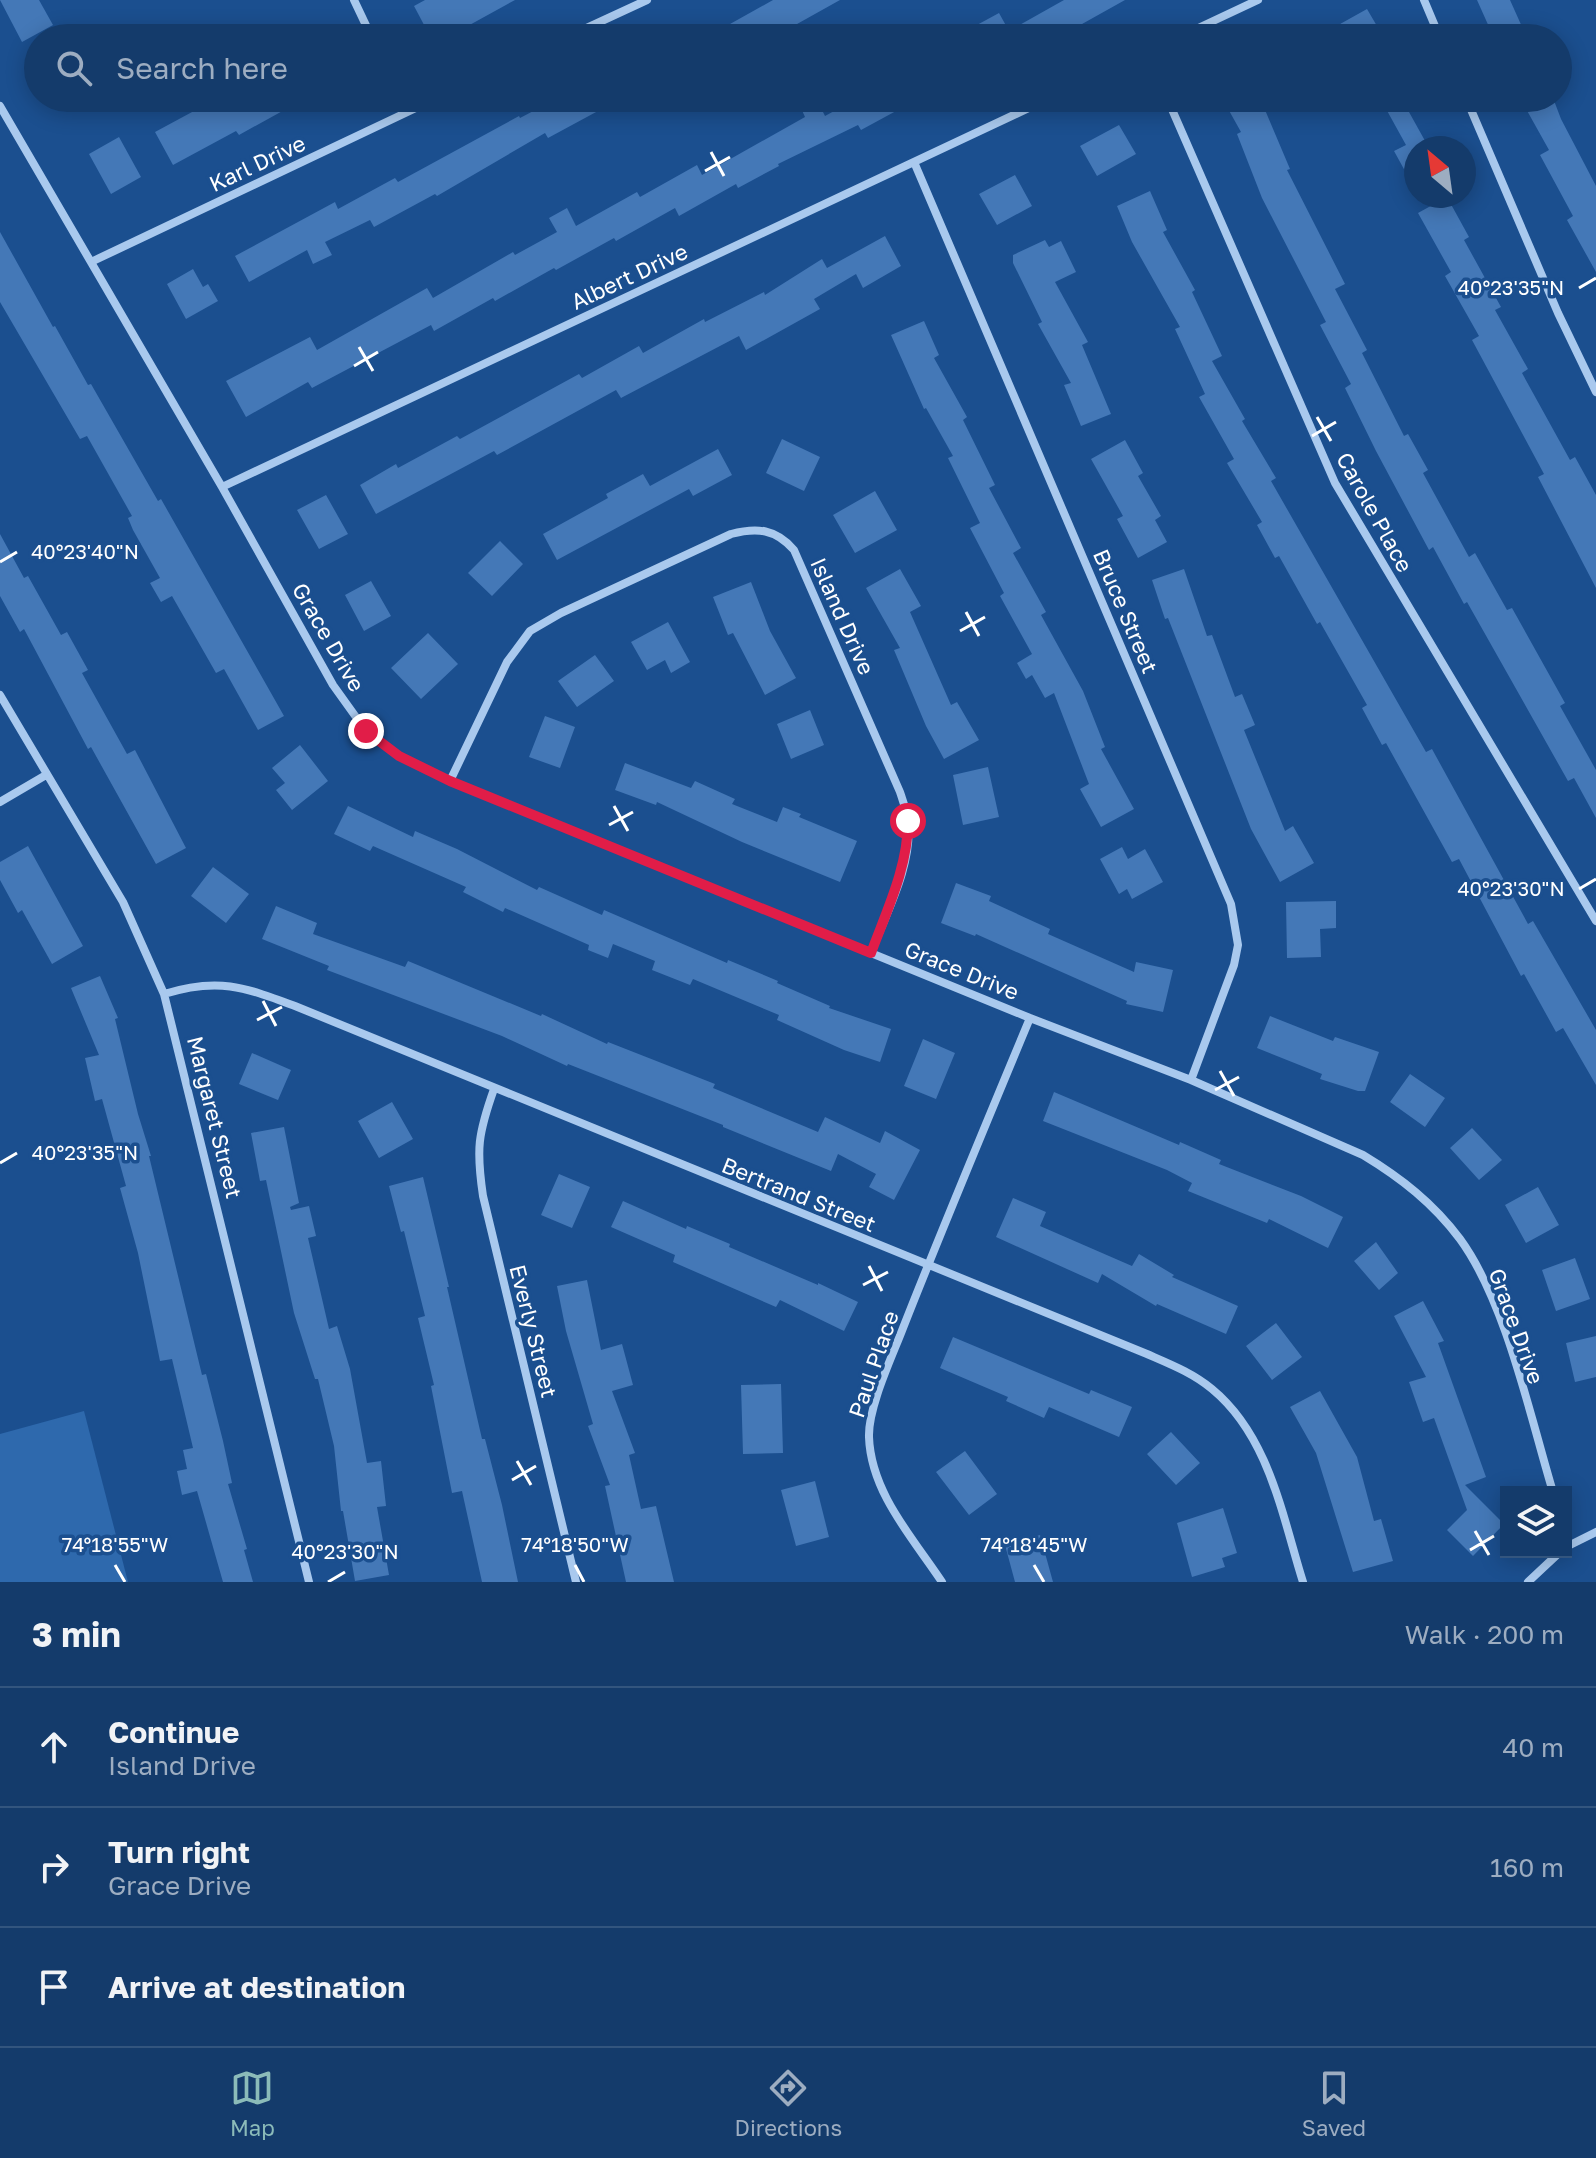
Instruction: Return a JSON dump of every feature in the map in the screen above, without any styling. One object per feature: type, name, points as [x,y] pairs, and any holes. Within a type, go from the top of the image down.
[{"type":"street","points":[[354,0],[365,24]]},
{"type":"street","points":[[595,24],[647,0]]},
{"type":"street","points":[[1207,24],[1258,0]]},
{"type":"street","points":[[1424,0],[1434,24]]},
{"type":"street","name":"Grace Drive","points":[[0,106],[222,487],[333,685],[366,731],[399,756],[450,781],[1030,1018],[1191,1080],[1363,1155],[1405,1182],[1461,1241],[1490,1296],[1505,1334],[1551,1486]]},
{"type":"street","name":"Karl Drive","points":[[91,262],[407,112]]},
{"type":"street","name":"Albert Drive","points":[[222,487],[1020,112]]},
{"type":"street","name":"Carole Place","points":[[1173,112],[1335,483],[1596,921]]},
{"type":"street","points":[[1472,112],[1558,313],[1596,392]]},
{"type":"street","name":"Bruce Street","points":[[914,162],[1231,904],[1238,945],[1234,965],[1191,1080]]},
{"type":"street","name":"Island Drive","points":[[450,781],[507,662],[530,631],[561,613],[731,534],[750,528],[769,532],[785,540],[794,550],[900,792],[908,821],[908,845],[899,878],[871,953]]},
{"type":"street","name":"Margaret Street","points":[[0,695],[123,902],[164,994],[309,1582]]},
{"type":"street","points":[[0,802],[46,775]]},
{"type":"street","name":"Bertrand Street","points":[[164,994],[188,986],[211,984],[252,990],[1147,1354],[1187,1373],[1213,1389],[1256,1443],[1266,1464],[1303,1582]]},
{"type":"street","name":"Paul Place","points":[[942,1582],[885,1496],[873,1467],[869,1435],[879,1391],[927,1266],[1030,1018]]},
{"type":"street","name":"Everly Street","points":[[494,1089],[481,1124],[477,1158],[481,1183],[576,1582]]},
{"type":"street","points":[[1572,1541],[1596,1532]]},
{"type":"street","points":[[1528,1582],[1554,1558]]},
{"type":"shaded area","points":[[84,1411],[128,1582],[0,1582],[0,1434]]},
{"type":"building","points":[[0,0],[39,0],[52,24],[24,24],[22,42]]},
{"type":"building","points":[[425,0],[515,0],[471,24],[424,24],[414,6]]},
{"type":"building","points":[[773,0],[840,0],[797,24],[730,24]]},
{"type":"building","points":[[1064,0],[1125,0],[1082,24],[1021,24]]},
{"type":"building","points":[[1477,0],[1510,0],[1521,24],[1488,24]]},
{"type":"building","points":[[1367,9],[1376,24],[1340,24]]},
{"type":"building","points":[[999,13],[1005,24],[979,24]]},
{"type":"building","points":[[192,112],[281,112],[239,135],[236,131],[173,165],[155,132]]},
{"type":"building","points":[[531,112],[596,112],[548,138],[545,133],[437,196],[435,194],[374,227],[370,220],[325,242],[332,255],[313,264],[307,250],[249,282],[235,256],[335,202],[338,209],[395,178],[398,182]]},
{"type":"building","points":[[803,112],[823,112],[825,116],[832,112],[894,112],[861,130],[858,125],[778,164],[738,188],[736,184],[679,216],[675,208],[495,301],[493,298],[434,331],[431,325],[312,388],[308,382],[246,417],[226,381],[310,337],[317,350],[427,288],[433,298],[513,252],[515,255],[557,232],[549,218],[567,208],[576,226],[637,192],[640,197],[697,165],[702,175],[805,117]]},
{"type":"building","points":[[1230,112],[1266,112],[1290,169],[1287,170],[1345,284],[1335,289],[1367,350],[1362,353],[1404,436],[1408,434],[1428,470],[1423,473],[1469,557],[1475,553],[1507,610],[1512,608],[1565,703],[1560,706],[1596,770],[1596,818],[1574,778],[1568,781],[1433,547],[1429,550],[1376,451],[1345,388],[1351,384],[1320,325],[1326,322],[1262,198],[1237,134],[1241,132]]},
{"type":"building","points":[[1388,112],[1409,112],[1422,136],[1404,136],[1404,141]]},
{"type":"building","points":[[1528,112],[1558,112],[1596,186],[1596,272],[1567,220],[1573,216],[1540,155],[1549,150]]},
{"type":"building","points":[[1119,125],[1136,154],[1097,176],[1080,146]]},
{"type":"building","points":[[119,137],[141,177],[111,194],[89,154]]},
{"type":"building","points":[[1404,146],[1404,169],[1394,151]]},
{"type":"building","points":[[1015,175],[1032,206],[997,225],[979,194]]},
{"type":"building","points":[[1150,191],[1167,230],[1163,232],[1195,290],[1192,292],[1222,356],[1212,361],[1245,419],[1242,421],[1276,478],[1271,481],[1426,752],[1432,749],[1528,924],[1533,921],[1596,1030],[1596,1085],[1563,1028],[1556,1032],[1524,974],[1521,976],[1459,859],[1452,862],[1386,743],[1382,745],[1362,708],[1367,705],[1320,622],[1317,624],[1279,556],[1275,558],[1257,525],[1262,522],[1227,463],[1234,459],[1199,397],[1205,394],[1175,329],[1180,327],[1132,242],[1117,206]]},
{"type":"building","points":[[1427,208],[1453,208],[1469,237],[1464,240],[1501,307],[1495,310],[1528,369],[1522,373],[1570,460],[1575,457],[1596,495],[1596,588],[1538,477],[1544,474],[1472,340],[1479,336],[1445,276],[1451,272],[1418,213]]},
{"type":"building","points":[[0,232],[53,327],[88,385],[91,384],[158,501],[161,499],[284,716],[258,730],[224,669],[216,673],[172,596],[161,602],[150,583],[160,578],[133,530],[128,518],[132,516],[87,436],[80,439],[0,302]]},
{"type":"building","points":[[885,236],[901,266],[863,288],[856,274],[814,299],[820,309],[746,350],[739,336],[621,398],[616,390],[497,455],[494,451],[376,514],[360,485],[396,464],[398,468],[457,436],[460,439],[579,374],[582,378],[639,346],[643,353],[704,319],[705,322],[764,292],[765,295],[822,259],[827,268]]},
{"type":"building","points":[[1045,240],[1049,247],[1061,241],[1076,272],[1055,282],[1088,342],[1082,345],[1111,414],[1081,426],[1064,385],[1071,383],[1038,324],[1042,322],[1013,263],[1013,255]]},
{"type":"building","points":[[193,269],[203,287],[208,284],[218,301],[186,319],[167,284]]},
{"type":"building","points":[[924,321],[939,355],[934,358],[967,417],[963,420],[995,485],[989,488],[1021,548],[1013,553],[1046,612],[1041,615],[1083,691],[1105,747],[1101,749],[1134,809],[1101,827],[1080,789],[1089,784],[1054,693],[1045,698],[1032,675],[1026,679],[1017,663],[1032,654],[1000,596],[1004,593],[970,528],[980,523],[948,458],[953,456],[924,409],[891,335]]},
{"type":"building","points":[[782,439],[820,457],[804,491],[766,473]]},
{"type":"building","points":[[1125,440],[1143,473],[1138,476],[1161,516],[1155,520],[1167,542],[1138,558],[1117,519],[1123,516],[1091,459]]},
{"type":"building","points":[[718,449],[732,475],[693,496],[689,489],[557,560],[543,534],[608,498],[606,494],[643,474],[650,486]]},
{"type":"building","points":[[875,491],[897,530],[855,553],[833,515]]},
{"type":"building","points":[[326,495],[348,534],[319,549],[297,510]]},
{"type":"building","points":[[0,534],[61,635],[67,632],[88,670],[82,673],[127,754],[135,750],[186,848],[156,864],[91,747],[88,749],[24,629],[20,632],[0,596]]},
{"type":"building","points":[[500,541],[523,564],[492,596],[468,573]]},
{"type":"building","points":[[900,569],[921,606],[910,612],[951,705],[957,702],[979,740],[944,759],[926,726],[894,650],[900,648],[866,588]]},
{"type":"building","points":[[1184,569],[1207,636],[1212,635],[1235,697],[1242,694],[1255,725],[1244,730],[1285,831],[1293,826],[1314,863],[1280,882],[1251,829],[1152,580]]},
{"type":"building","points":[[371,581],[391,616],[364,631],[345,595]]},
{"type":"building","points":[[751,582],[770,631],[796,678],[765,695],[733,633],[728,635],[713,597]]},
{"type":"building","points":[[668,622],[690,662],[671,673],[665,660],[647,670],[631,642]]},
{"type":"building","points":[[428,633],[458,664],[421,699],[391,668]]},
{"type":"building","points":[[595,655],[614,681],[577,707],[558,681]]},
{"type":"building","points":[[810,710],[824,745],[791,759],[777,724]]},
{"type":"building","points":[[545,716],[575,727],[560,768],[529,757]]},
{"type":"building","points":[[300,745],[328,781],[292,810],[276,790],[285,783],[272,768]]},
{"type":"building","points":[[625,763],[691,788],[695,781],[735,799],[732,804],[777,822],[783,807],[801,814],[799,817],[857,841],[840,882],[742,842],[657,802],[656,805],[615,790]]},
{"type":"building","points":[[988,767],[999,817],[963,825],[953,775]]},
{"type":"building","points":[[348,806],[413,837],[415,831],[457,849],[537,890],[539,887],[602,915],[604,910],[727,963],[728,960],[778,981],[829,1008],[891,1029],[880,1062],[844,1050],[777,1020],[779,1015],[693,979],[690,985],[652,970],[655,961],[613,944],[608,958],[588,950],[589,945],[505,908],[503,912],[463,892],[466,887],[373,846],[370,851],[334,834]]},
{"type":"building","points":[[28,846],[83,946],[52,964],[22,910],[18,913],[0,880],[0,862]]},
{"type":"building","points":[[1122,847],[1128,859],[1145,849],[1163,882],[1132,899],[1127,889],[1119,894],[1100,859]]},
{"type":"building","points":[[213,867],[249,894],[226,923],[191,896]]},
{"type":"building","points":[[956,883],[991,896],[989,901],[1050,929],[1048,934],[1134,972],[1136,962],[1173,970],[1163,1012],[1126,1004],[1127,1001],[976,934],[941,923]]},
{"type":"building","points":[[1336,901],[1336,928],[1320,929],[1321,957],[1287,958],[1286,902]]},
{"type":"building","points":[[276,906],[317,923],[313,934],[405,967],[408,961],[542,1014],[607,1044],[715,1084],[713,1088],[818,1132],[825,1117],[880,1143],[885,1131],[920,1150],[894,1200],[869,1187],[876,1174],[838,1154],[831,1171],[723,1125],[567,1066],[502,1036],[327,970],[329,966],[262,939]]},
{"type":"building","points":[[100,976],[118,1018],[115,1019],[151,1156],[202,1375],[206,1374],[223,1441],[232,1483],[228,1484],[253,1582],[223,1582],[197,1491],[182,1495],[177,1471],[187,1469],[183,1450],[193,1448],[172,1359],[160,1361],[138,1253],[120,1188],[126,1186],[102,1099],[95,1101],[85,1058],[99,1055],[71,988]]},
{"type":"building","points":[[1270,1016],[1333,1041],[1335,1037],[1379,1052],[1365,1091],[1320,1079],[1322,1074],[1257,1048]]},
{"type":"building","points":[[923,1039],[955,1053],[936,1099],[904,1086]]},
{"type":"building","points":[[252,1053],[291,1070],[278,1100],[239,1084]]},
{"type":"building","points":[[1410,1074],[1445,1098],[1425,1127],[1390,1102]]},
{"type":"building","points":[[1054,1092],[1179,1145],[1180,1142],[1221,1160],[1219,1164],[1301,1196],[1343,1217],[1328,1248],[1269,1219],[1267,1223],[1188,1191],[1192,1183],[1167,1170],[1043,1121]]},
{"type":"building","points":[[392,1102],[413,1139],[379,1158],[358,1121]]},
{"type":"building","points":[[284,1127],[299,1203],[290,1207],[291,1210],[309,1206],[316,1236],[308,1238],[329,1329],[337,1326],[350,1369],[367,1463],[381,1461],[386,1506],[377,1507],[389,1575],[355,1581],[341,1511],[334,1446],[318,1379],[315,1379],[294,1313],[266,1180],[260,1181],[251,1133]]},
{"type":"building","points":[[1472,1128],[1502,1160],[1479,1180],[1450,1148]]},
{"type":"building","points":[[559,1174],[590,1187],[572,1228],[541,1215]]},
{"type":"building","points":[[423,1177],[518,1582],[482,1582],[462,1491],[452,1493],[431,1386],[434,1385],[418,1318],[425,1316],[404,1231],[401,1232],[389,1186]]},
{"type":"building","points":[[1538,1187],[1559,1225],[1526,1243],[1505,1205]]},
{"type":"building","points":[[1013,1198],[1046,1212],[1040,1226],[1132,1266],[1139,1254],[1174,1275],[1172,1277],[1238,1306],[1226,1334],[1156,1306],[1102,1274],[1098,1283],[996,1237]]},
{"type":"building","points":[[623,1201],[686,1229],[687,1226],[730,1244],[729,1247],[858,1302],[844,1331],[780,1300],[776,1307],[673,1262],[675,1255],[611,1227]]},
{"type":"building","points":[[1376,1242],[1398,1273],[1379,1290],[1354,1261]]},
{"type":"building","points":[[1575,1258],[1590,1299],[1556,1311],[1542,1270]]},
{"type":"building","points":[[587,1280],[601,1350],[622,1344],[633,1385],[612,1391],[635,1453],[629,1455],[641,1509],[656,1506],[674,1582],[626,1582],[605,1486],[610,1485],[588,1426],[593,1424],[566,1331],[557,1286]]},
{"type":"building","points":[[1423,1301],[1444,1341],[1438,1343],[1486,1477],[1465,1485],[1500,1520],[1500,1528],[1473,1556],[1447,1530],[1467,1510],[1434,1418],[1423,1422],[1409,1382],[1426,1377],[1394,1316]]},
{"type":"building","points":[[1276,1323],[1302,1357],[1272,1380],[1246,1346]]},
{"type":"building","points":[[1596,1336],[1596,1377],[1575,1382],[1566,1343]]},
{"type":"building","points":[[953,1337],[1089,1394],[1091,1390],[1132,1407],[1119,1437],[1049,1407],[1044,1418],[1006,1401],[1008,1397],[940,1368]]},
{"type":"building","points":[[781,1384],[783,1453],[743,1454],[741,1385]]},
{"type":"building","points":[[1320,1391],[1357,1457],[1374,1521],[1381,1519],[1393,1561],[1353,1572],[1316,1453],[1290,1407]]},
{"type":"building","points":[[1171,1432],[1200,1463],[1176,1485],[1147,1454]]},
{"type":"building","points":[[965,1451],[997,1494],[969,1515],[936,1472]]},
{"type":"building","points":[[815,1481],[829,1537],[796,1546],[781,1490]]},
{"type":"building","points":[[1223,1508],[1237,1553],[1222,1558],[1225,1567],[1192,1577],[1177,1523]]},
{"type":"building","points":[[1040,1535],[1053,1582],[1015,1582],[1005,1545]]},
{"type":"route","points":[[366,731],[399,756],[450,781],[871,953],[899,878],[908,845],[908,821]]}]
